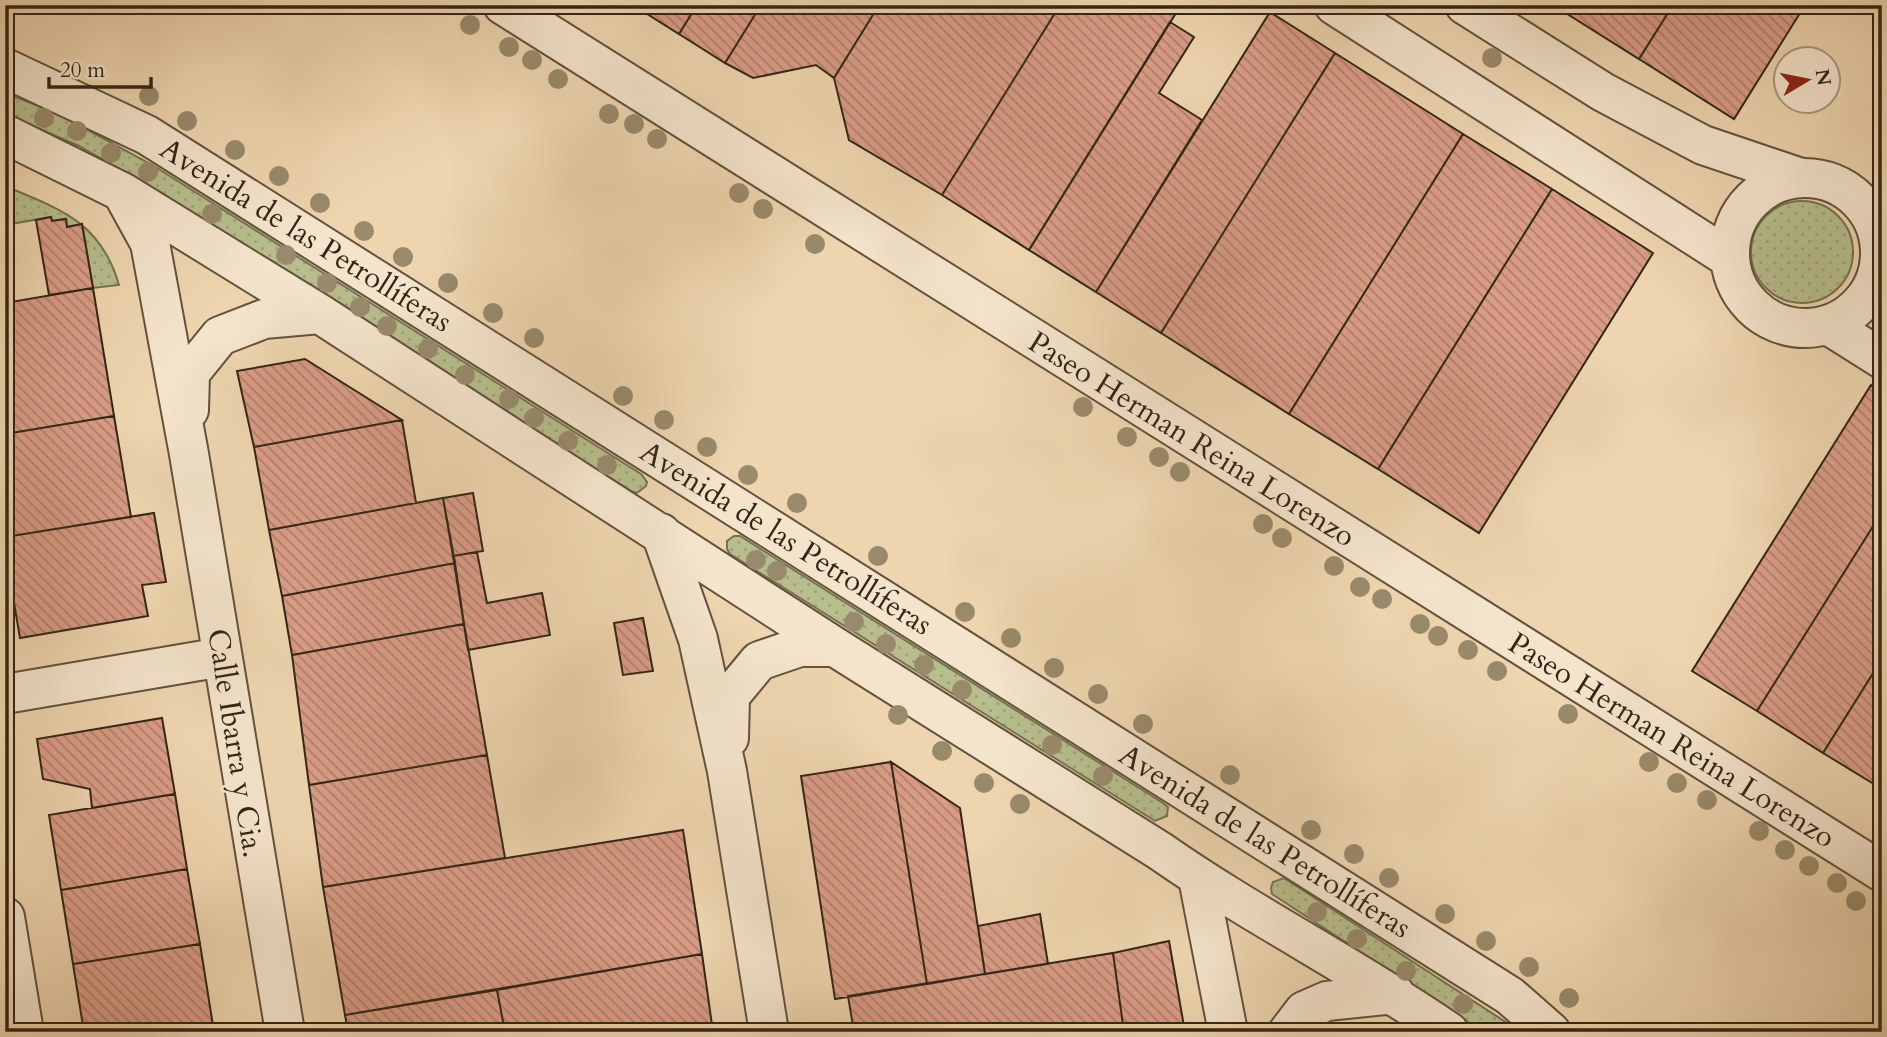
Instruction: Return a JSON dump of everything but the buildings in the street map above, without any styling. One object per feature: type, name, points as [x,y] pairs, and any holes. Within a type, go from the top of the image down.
[{"type":"street","name":"Paseo Herman Reina Lorenzo","points":[[503,5],[1882,872]]},
{"type":"street","points":[[1334,5],[1729,258]]},
{"type":"street","points":[[1465,5],[1603,92],[1703,145],[1798,177],[1822,178],[1844,187],[1862,203],[1874,223],[1880,246],[1880,271],[1869,294],[1851,314],[1828,325],[1808,329],[1789,327],[1755,310],[1742,295],[1733,277],[1729,258],[1732,235],[1740,213],[1756,195],[1775,183],[1798,177]]},
{"type":"street","points":[[5,42],[147,135]]},
{"type":"street","name":"Avenida de las Petrollíferas","points":[[5,68],[147,135],[1498,988],[1551,1032]]},
{"type":"street","name":"Avenida de las Petrollíferas","points":[[5,134],[122,192],[320,314],[835,647],[1199,878],[1395,994],[1449,1032]]},
{"type":"street","name":"Calle Ibarra y Cia.","points":[[122,192],[150,243],[189,454],[285,1032]]},
{"type":"street","name":"Calle Ibarra y Cia.","points":[[189,454],[190,373],[220,336],[264,318],[320,314]]},
{"type":"street","points":[[1828,325],[1882,359]]},
{"type":"street","points":[[661,533],[698,639],[727,771],[769,1032]]},
{"type":"street","points":[[727,771],[730,696],[760,661],[800,647],[835,647]]},
{"type":"street","points":[[5,694],[222,657]]},
{"type":"street","points":[[1199,878],[1228,1032]]},
{"type":"street","points":[[5,917],[24,1032]]},
{"type":"street","points":[[1288,1032],[1304,1012],[1327,1001],[1395,994]]},
{"type":"green space","points":[[5,93],[57,113],[154,166],[641,474],[647,482],[646,486],[637,493],[631,491],[123,171],[79,146],[5,114]]},
{"type":"green space","points":[[5,186],[43,202],[80,224],[67,227],[65,219],[52,221],[51,217],[5,225]]},
{"type":"green space","points":[[1802,201],[1831,209],[1845,223],[1853,252],[1845,281],[1831,295],[1802,303],[1773,295],[1759,281],[1751,252],[1759,223],[1773,209]]},
{"type":"green space","points":[[82,226],[101,246],[119,285],[93,288]]},
{"type":"green space","points":[[734,536],[740,536],[1163,803],[1168,807],[1167,816],[1155,821],[730,554],[727,541]]},
{"type":"green space","points":[[1284,878],[1521,1032],[1483,1032],[1272,894],[1273,882]]}]
